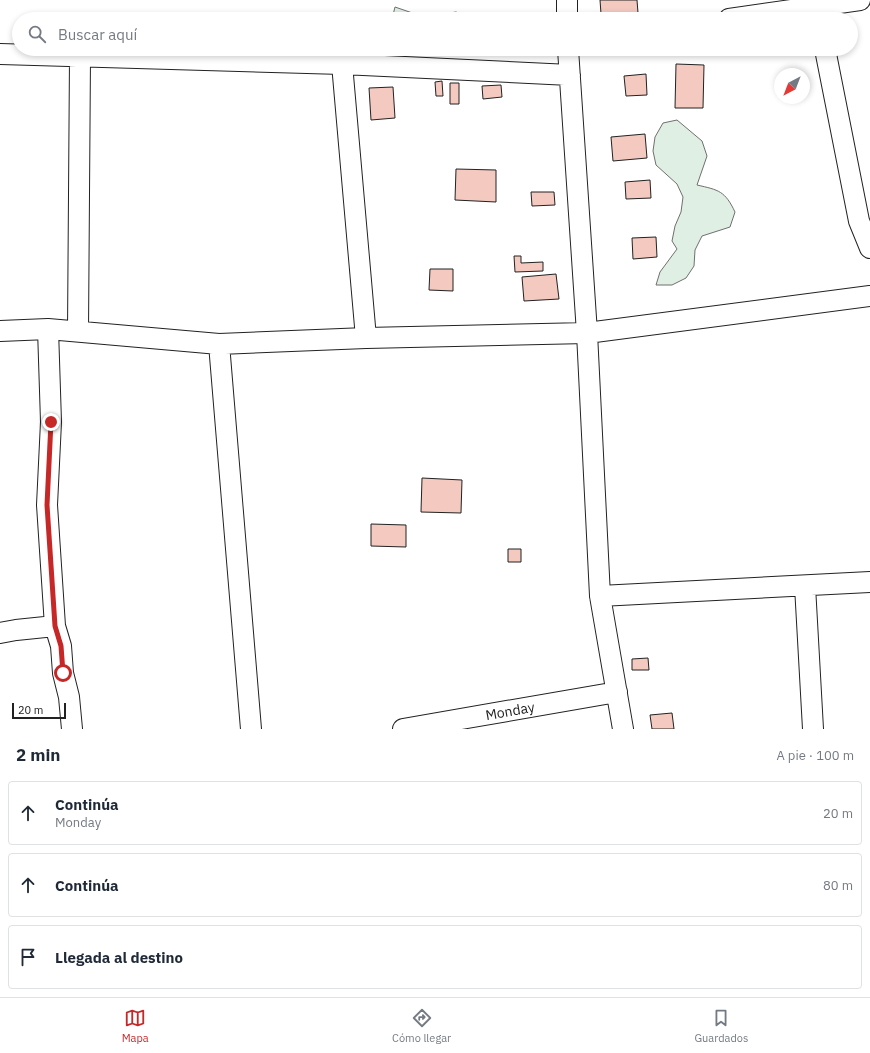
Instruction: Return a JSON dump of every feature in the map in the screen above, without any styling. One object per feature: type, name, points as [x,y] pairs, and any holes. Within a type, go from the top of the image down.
[{"type":"street","points":[[567,0],[567,12]]},
{"type":"street","points":[[821,12],[860,0]]},
{"type":"street","points":[[0,54],[12,54]]},
{"type":"street","points":[[53,56],[342,64],[570,75]]},
{"type":"street","points":[[569,56],[587,333],[600,596],[623,729]]},
{"type":"street","points":[[826,56],[859,221],[870,248]]},
{"type":"street","points":[[78,331],[80,57]]},
{"type":"street","points":[[342,64],[366,338]]},
{"type":"street","points":[[0,331],[48,329],[219,344],[366,338],[587,333],[870,296]]},
{"type":"street","points":[[48,329],[51,422],[47,505],[55,626],[61,646],[63,673],[69,698],[72,729]]},
{"type":"street","points":[[219,344],[251,729]]},
{"type":"street","points":[[600,596],[870,582]]},
{"type":"street","points":[[805,586],[813,729]]},
{"type":"street","points":[[0,633],[55,626]]},
{"type":"street","name":"Monday","points":[[403,729],[617,692]]},
{"type":"green space","points":[[395,7],[410,12],[394,12]]},
{"type":"green space","points":[[677,120],[702,141],[707,156],[697,185],[711,188],[720,192],[728,200],[735,212],[730,227],[702,236],[695,250],[694,266],[686,278],[672,285],[656,285],[660,272],[677,249],[672,241],[675,226],[681,212],[683,197],[677,184],[656,165],[653,151],[655,137],[663,123]]},
{"type":"building","points":[[600,0],[637,0],[638,12],[601,12]]},
{"type":"building","points":[[676,64],[704,65],[703,108],[675,108]]},
{"type":"building","points":[[646,74],[647,95],[626,96],[624,76]]},
{"type":"building","points":[[442,81],[443,96],[436,96],[435,82]]},
{"type":"building","points":[[450,83],[459,83],[459,104],[450,104]]},
{"type":"building","points":[[501,85],[502,97],[483,99],[482,86]]},
{"type":"building","points":[[393,87],[395,118],[371,120],[369,88]]},
{"type":"building","points":[[645,134],[647,158],[613,161],[611,137]]},
{"type":"building","points":[[456,169],[496,170],[496,202],[455,200]]},
{"type":"building","points":[[650,180],[651,198],[626,199],[625,182]]},
{"type":"building","points":[[531,192],[554,192],[555,205],[532,206]]},
{"type":"building","points":[[656,237],[657,257],[633,259],[632,238]]},
{"type":"building","points":[[514,256],[521,256],[521,263],[543,262],[543,271],[515,272]]},
{"type":"building","points":[[430,269],[453,269],[453,291],[429,290]]},
{"type":"building","points":[[556,274],[559,299],[524,301],[522,277]]},
{"type":"building","points":[[422,478],[462,480],[461,513],[421,512]]},
{"type":"building","points":[[371,524],[406,525],[406,547],[371,546]]},
{"type":"building","points":[[508,549],[521,549],[521,562],[508,562]]},
{"type":"building","points":[[648,658],[649,670],[632,670],[632,659]]},
{"type":"building","points":[[672,713],[674,729],[652,729],[650,715]]},
{"type":"route","points":[[51,422],[47,505],[55,626],[61,646],[63,673]]}]
